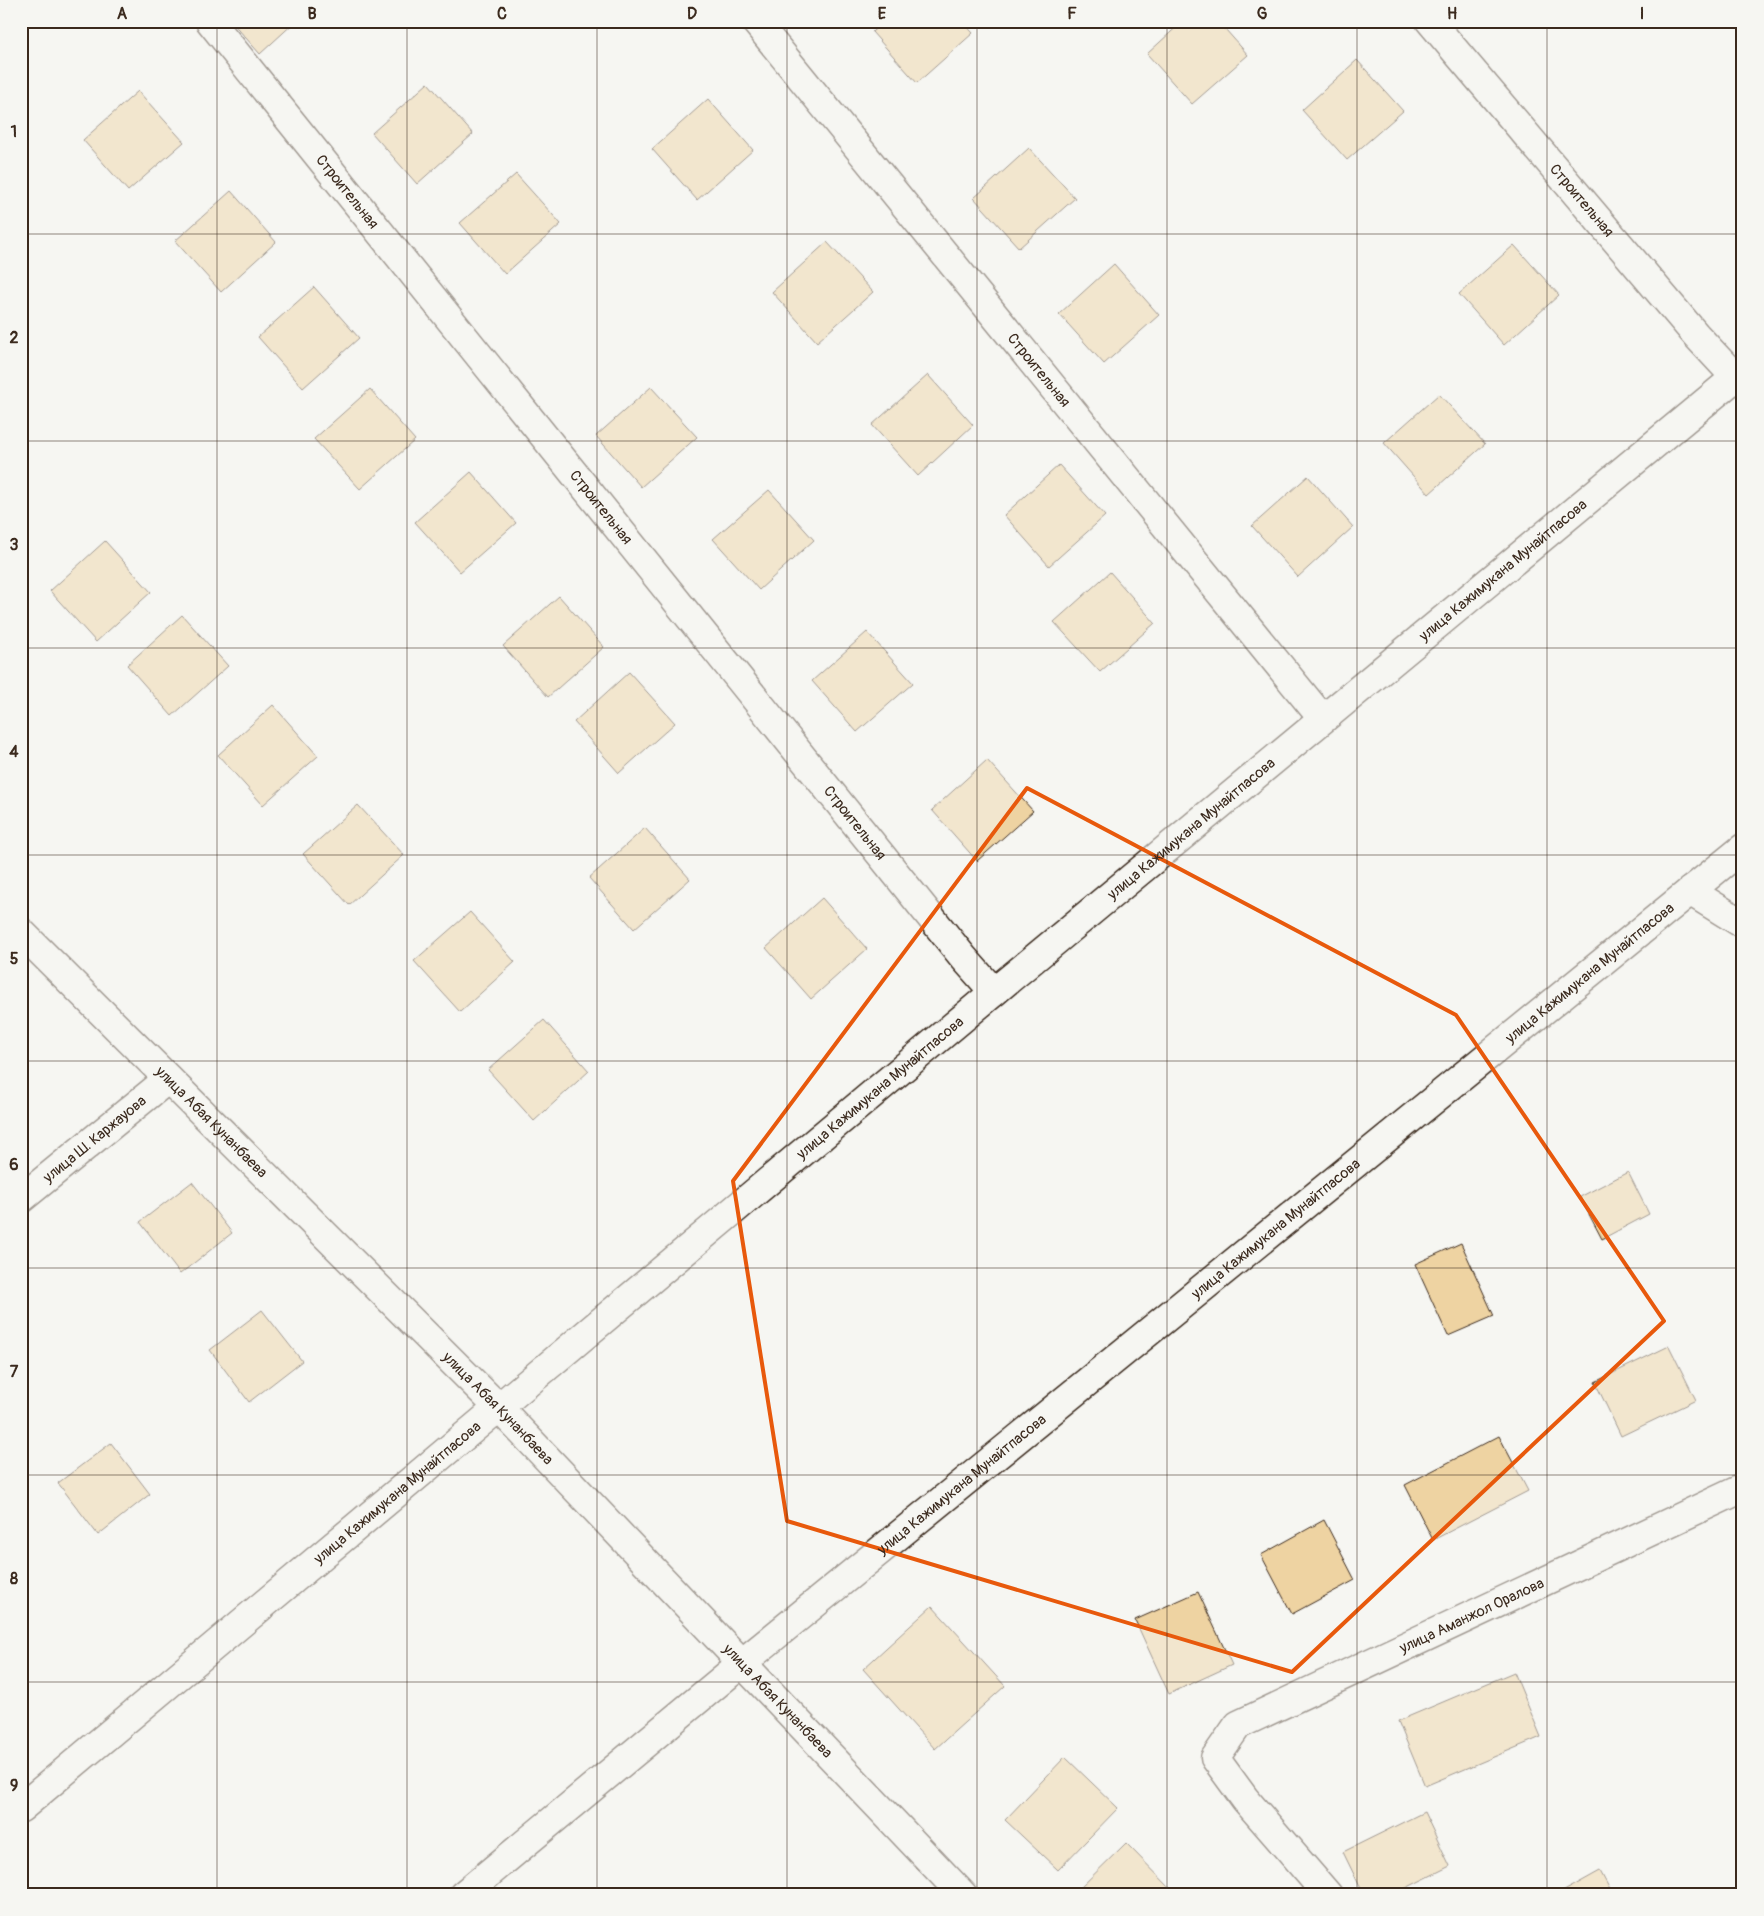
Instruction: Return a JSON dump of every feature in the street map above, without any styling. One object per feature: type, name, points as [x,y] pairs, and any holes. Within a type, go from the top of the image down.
[{"type":"street","name":"Строительная","points":[[210,21],[963,957],[994,992]]},
{"type":"street","name":"Строительная","points":[[755,21],[1322,718]]},
{"type":"street","name":"Строительная","points":[[1430,21],[1696,335],[1739,373]]},
{"type":"street","name":"улица Кажимукана Мунайтпасова","points":[[21,1808],[1322,718],[1739,373]]},
{"type":"street","name":"улица Кажимукана Мунайтпасова","points":[[463,1895],[742,1663],[1743,848]]},
{"type":"street","points":[[1690,891],[1743,924]]},
{"type":"street","name":"улица Абая Кунанбаева","points":[[21,932],[500,1408],[963,1895]]},
{"type":"street","name":"улица Ш. Каржауова","points":[[21,1199],[168,1079]]},
{"type":"street","name":"улица Аманжол Оралова","points":[[1328,1895],[1245,1799],[1215,1758],[1238,1725],[1743,1488]]},
{"type":"highlighted area","points":[[1027,788],[1456,1015],[1664,1321],[1292,1672],[787,1521],[733,1181]]},
{"type":"building","points":[[231,21],[296,21],[260,54]]},
{"type":"building","points":[[884,21],[962,21],[973,33],[917,83],[872,32]]},
{"type":"building","points":[[1183,21],[1218,21],[1248,55],[1192,104],[1147,54]]},
{"type":"building","points":[[1357,60],[1403,111],[1347,160],[1302,110]]},
{"type":"building","points":[[428,83],[473,134],[417,184],[372,133]]},
{"type":"building","points":[[138,91],[184,142],[128,191],[83,140]]},
{"type":"building","points":[[708,99],[753,150],[697,200],[652,149]]},
{"type":"building","points":[[1029,148],[1075,198],[1019,248],[974,198]]},
{"type":"building","points":[[516,174],[561,224],[505,274],[460,223]]},
{"type":"building","points":[[231,191],[276,242],[221,292],[175,241]]},
{"type":"building","points":[[827,242],[873,292],[817,342],[772,292]]},
{"type":"building","points":[[1514,245],[1559,295],[1504,345],[1459,294]]},
{"type":"building","points":[[1114,264],[1159,315],[1104,364],[1059,314]]},
{"type":"building","points":[[314,287],[359,338],[303,388],[258,337]]},
{"type":"building","points":[[928,375],[973,425],[918,476],[872,425]]},
{"type":"building","points":[[651,387],[697,437],[641,487],[596,436]]},
{"type":"building","points":[[370,389],[415,440],[360,489],[314,439]]},
{"type":"building","points":[[1439,394],[1485,444],[1429,494],[1384,443]]},
{"type":"building","points":[[1059,465],[1105,516],[1049,566],[1004,515]]},
{"type":"building","points":[[471,472],[516,523],[460,572],[415,522]]},
{"type":"building","points":[[1308,476],[1353,527],[1298,577],[1252,526]]},
{"type":"building","points":[[769,490],[814,540],[759,590],[713,539]]},
{"type":"building","points":[[105,541],[151,592],[96,642],[50,591]]},
{"type":"building","points":[[1110,572],[1155,623],[1100,672],[1054,622]]},
{"type":"building","points":[[559,596],[604,647],[548,697],[503,646]]},
{"type":"building","points":[[182,615],[228,666],[172,716],[127,665]]},
{"type":"building","points":[[867,632],[913,683],[857,732],[812,681]]},
{"type":"building","points":[[629,672],[675,723],[619,773],[574,722]]},
{"type":"building","points":[[273,705],[318,756],[263,805],[218,755]]},
{"type":"building","points":[[987,760],[1033,811],[977,861],[932,810]]},
{"type":"building","points":[[358,805],[404,855],[349,905],[303,854]]},
{"type":"building","points":[[645,828],[690,879],[634,929],[589,878]]},
{"type":"building","points":[[822,898],[867,949],[811,999],[766,948]]},
{"type":"building","points":[[470,912],[515,962],[460,1012],[414,961]]},
{"type":"building","points":[[544,1020],[589,1071],[534,1121],[488,1070]]},
{"type":"building","points":[[1628,1172],[1649,1214],[1602,1239],[1580,1197]]},
{"type":"building","points":[[192,1182],[232,1233],[180,1274],[140,1222]]},
{"type":"building","points":[[1461,1243],[1494,1316],[1448,1336],[1415,1264]]},
{"type":"building","points":[[262,1310],[302,1361],[249,1402],[210,1350]]},
{"type":"building","points":[[1669,1346],[1696,1400],[1621,1436],[1595,1382]]},
{"type":"building","points":[[1499,1436],[1528,1491],[1433,1540],[1405,1485]]},
{"type":"building","points":[[111,1443],[150,1494],[98,1535],[58,1483]]},
{"type":"building","points":[[1324,1520],[1355,1580],[1292,1614],[1261,1555]]},
{"type":"building","points":[[1198,1592],[1232,1665],[1169,1694],[1135,1620]]},
{"type":"building","points":[[932,1606],[1005,1686],[935,1749],[863,1669]]},
{"type":"building","points":[[1514,1672],[1541,1737],[1425,1786],[1398,1721]]},
{"type":"building","points":[[1065,1757],[1118,1808],[1058,1870],[1005,1820]]},
{"type":"building","points":[[1424,1812],[1450,1866],[1392,1895],[1364,1895],[1343,1852]]},
{"type":"building","points":[[1126,1843],[1177,1895],[1073,1895]]},
{"type":"building","points":[[1600,1871],[1613,1895],[1557,1895]]}]
